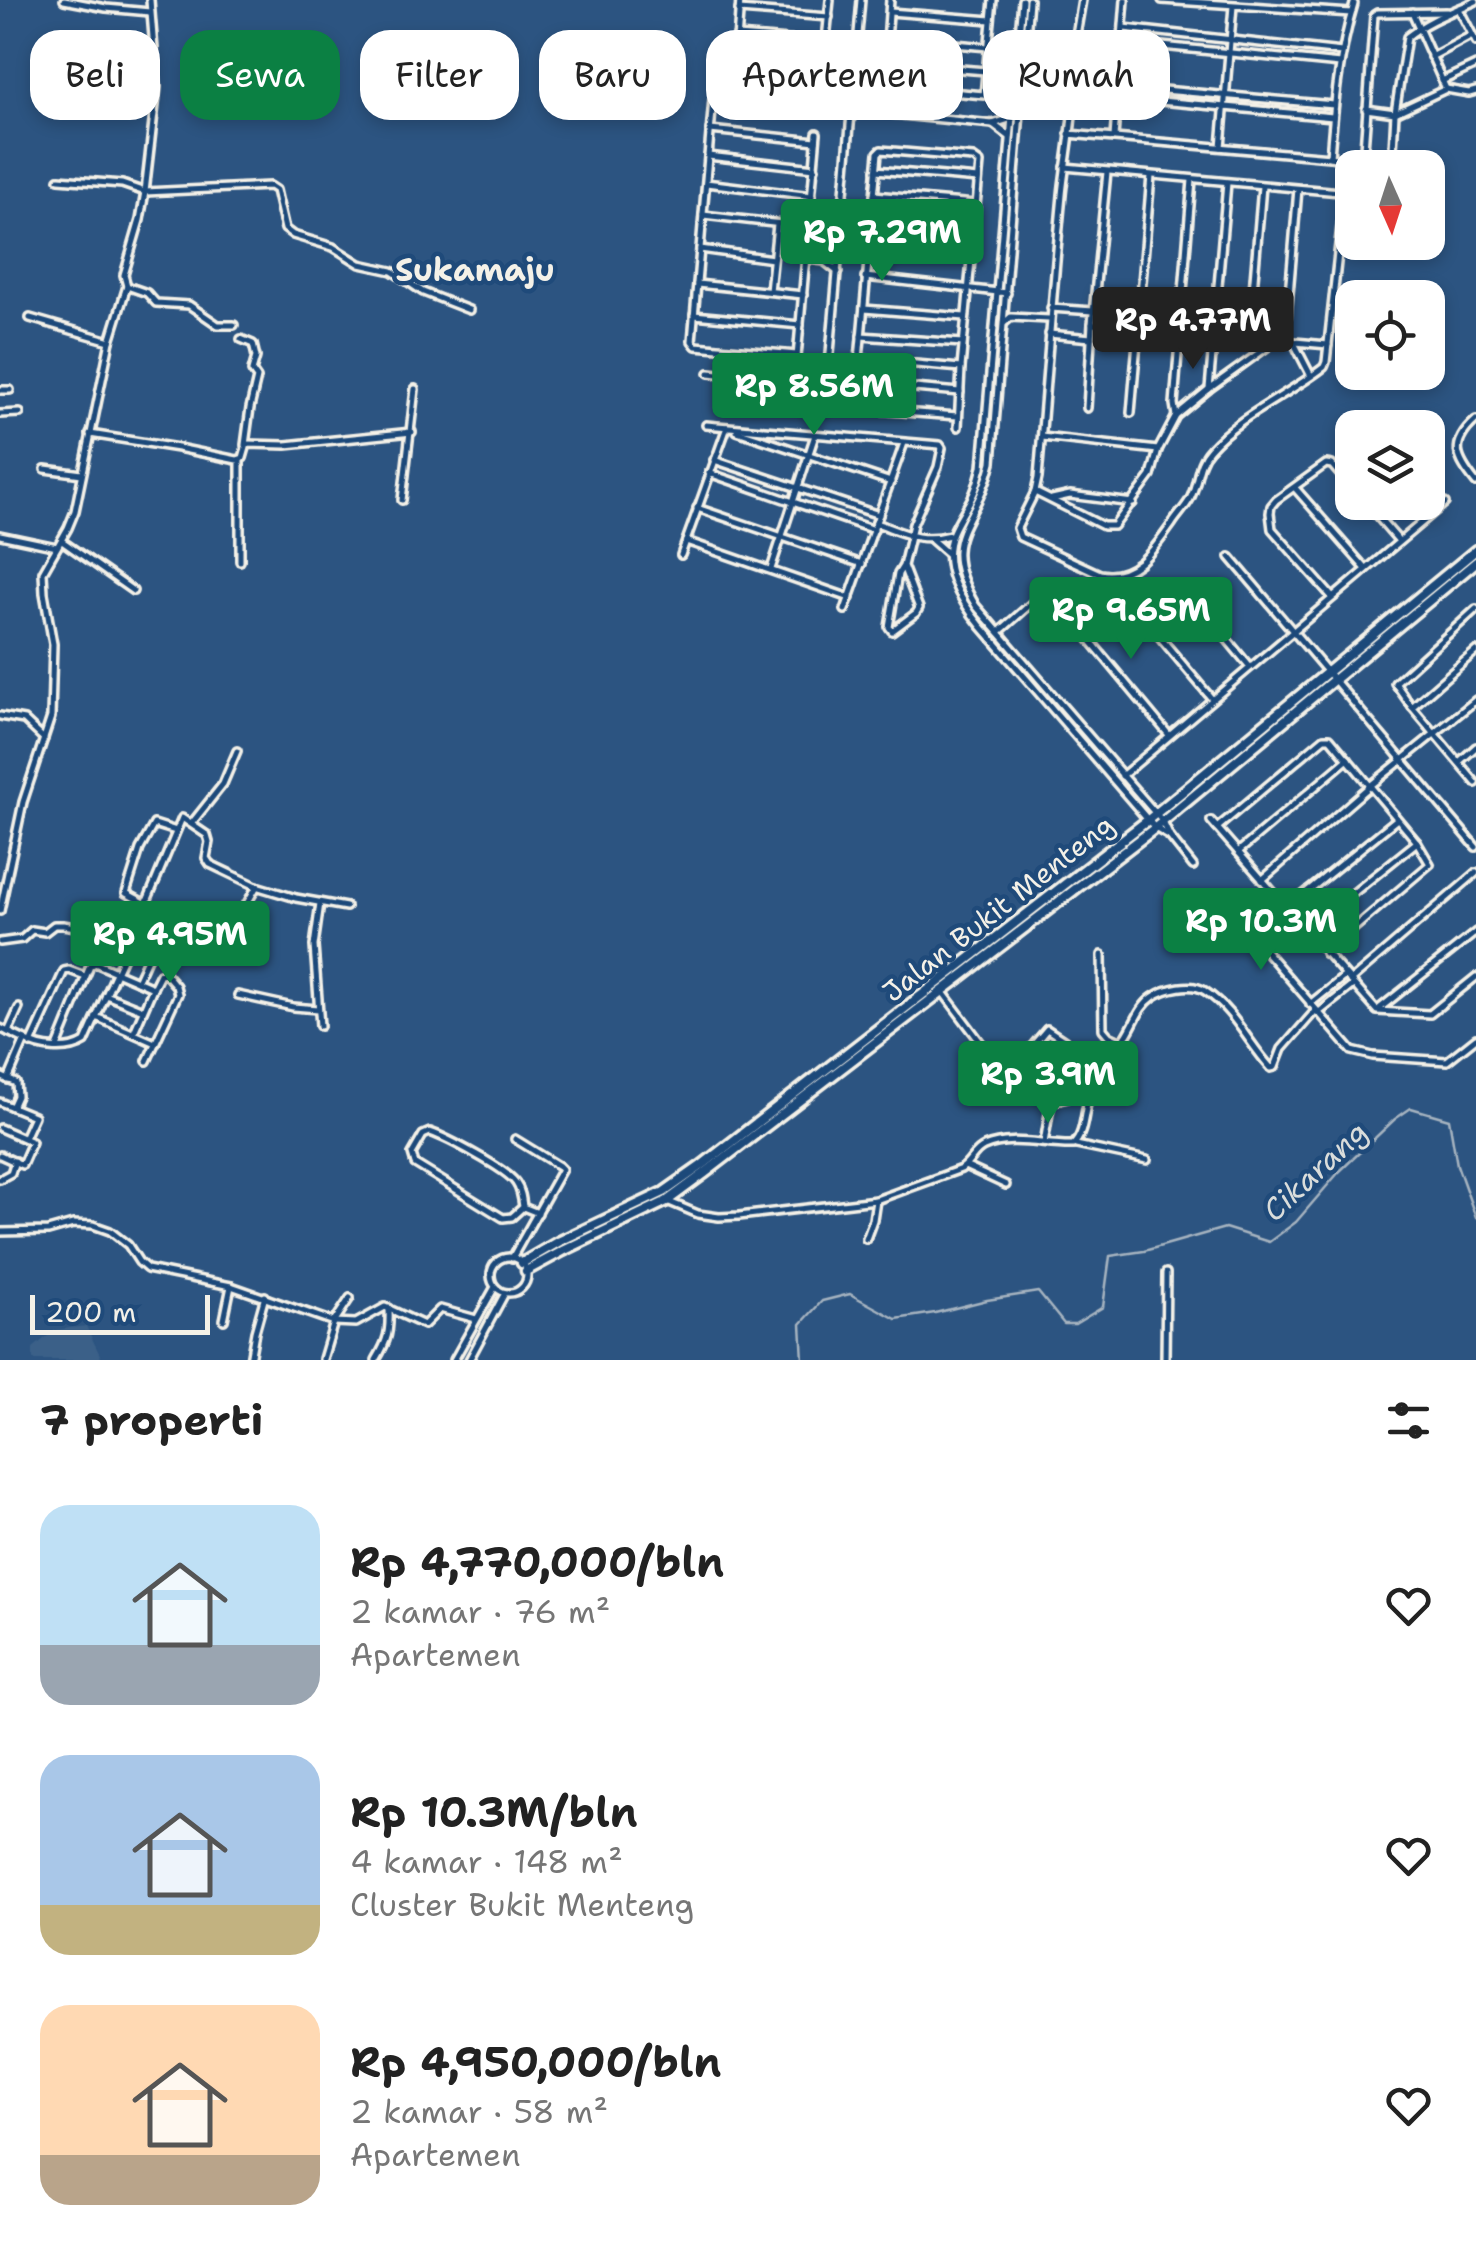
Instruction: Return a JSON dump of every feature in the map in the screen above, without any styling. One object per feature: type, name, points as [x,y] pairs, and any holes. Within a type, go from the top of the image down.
[{"type":"street","points":[[64,0],[150,12]]},
{"type":"street","points":[[0,911],[23,802],[51,717],[53,644],[42,578],[75,511],[145,192],[157,87],[150,0]]},
{"type":"street","points":[[737,30],[740,0]]},
{"type":"street","points":[[827,30],[830,0]]},
{"type":"street","points":[[859,30],[861,0]]},
{"type":"street","points":[[889,30],[890,0]]},
{"type":"street","points":[[990,30],[993,0]]},
{"type":"street","points":[[1023,30],[1026,0]]},
{"type":"street","points":[[1077,30],[1082,0]]},
{"type":"street","points":[[1125,0],[1124,28],[1342,52]]},
{"type":"street","points":[[1162,0],[1351,13]]},
{"type":"street","points":[[1364,150],[1374,15],[1446,12],[1476,1]]},
{"type":"street","points":[[1330,157],[1340,64],[1354,4]]},
{"type":"street","points":[[1221,147],[1233,6]]},
{"type":"street","points":[[1431,57],[1474,38],[1459,9]]},
{"type":"street","points":[[739,10],[828,17]]},
{"type":"street","points":[[890,12],[991,20]]},
{"type":"street","points":[[1412,12],[1446,89]]},
{"type":"street","points":[[1393,150],[1407,38],[1446,12]]},
{"type":"street","points":[[1170,46],[1340,64]]},
{"type":"street","points":[[1442,81],[1476,64]]},
{"type":"street","points":[[1170,89],[1334,105]]},
{"type":"street","points":[[1366,110],[1395,112],[1446,89],[1469,94],[1476,91]]},
{"type":"street","points":[[1170,102],[1333,116]]},
{"type":"street","points":[[710,120],[692,341],[694,346],[797,354]]},
{"type":"street","points":[[825,410],[851,120]]},
{"type":"street","points":[[953,120],[993,124],[1006,120]]},
{"type":"street","points":[[1016,120],[982,467],[974,494],[952,534],[948,554],[953,582],[1122,776],[1155,821]]},
{"type":"street","points":[[1070,120],[1035,492],[1018,525],[1018,535],[1100,574],[1124,573],[1138,564],[1158,544],[1190,498],[1199,464],[1210,449],[1228,431],[1324,367],[1337,260]]},
{"type":"street","points":[[1114,137],[1115,120]]},
{"type":"street","points":[[993,124],[1014,138]]},
{"type":"street","points":[[710,130],[816,137],[793,402],[789,405],[722,398]]},
{"type":"street","points":[[1069,134],[1335,158]]},
{"type":"street","points":[[1014,138],[992,462],[979,502],[958,543],[959,572],[981,626],[1193,866]]},
{"type":"street","points":[[958,416],[860,410],[854,403],[870,220],[878,153],[884,149],[976,159],[980,164],[958,427]]},
{"type":"street","points":[[708,156],[815,168]]},
{"type":"street","points":[[1065,167],[1335,192]]},
{"type":"street","points":[[876,170],[978,179]]},
{"type":"street","points":[[1087,408],[1108,172]]},
{"type":"street","points":[[1130,412],[1151,176]]},
{"type":"street","points":[[59,178],[122,184],[145,192],[273,186],[286,229],[294,235],[333,247],[360,264],[392,271],[423,292],[469,310]]},
{"type":"street","points":[[1176,416],[1178,332],[1192,180]]},
{"type":"street","points":[[706,183],[812,196]]},
{"type":"street","points":[[1209,389],[1227,183]]},
{"type":"street","points":[[1249,338],[1262,186]]},
{"type":"street","points":[[1298,189],[1285,341],[1311,376]]},
{"type":"street","points":[[873,195],[976,204]]},
{"type":"street","points":[[703,215],[809,227]]},
{"type":"street","points":[[870,220],[973,228]]},
{"type":"street","points":[[770,291],[777,224]]},
{"type":"street","points":[[868,247],[971,256]]},
{"type":"street","points":[[700,250],[773,259]]},
{"type":"street","points":[[807,260],[824,261],[840,253]]},
{"type":"street","points":[[824,261],[838,272]]},
{"type":"street","points":[[865,277],[1006,293]]},
{"type":"street","points":[[697,284],[803,296]]},
{"type":"street","points":[[127,286],[148,293],[156,303],[190,305],[218,325],[234,324]]},
{"type":"street","points":[[1050,308],[1094,311]]},
{"type":"street","points":[[862,309],[965,318]]},
{"type":"street","points":[[1005,310],[1011,317]]},
{"type":"street","points":[[694,315],[800,326]]},
{"type":"street","points":[[1004,323],[1011,317],[1049,319]]},
{"type":"street","points":[[30,318],[110,341]]},
{"type":"street","points":[[1092,324],[1328,345]]},
{"type":"street","points":[[1048,334],[1091,338]]},
{"type":"street","points":[[860,336],[963,344]]},
{"type":"street","points":[[240,561],[240,460],[257,377],[252,371],[256,357],[253,344],[242,339]]},
{"type":"street","points":[[1035,492],[1110,527],[1117,524],[1151,476],[1158,450],[1176,416],[1209,389],[1285,341]]},
{"type":"street","points":[[858,359],[961,368]]},
{"type":"street","points":[[709,373],[795,381]]},
{"type":"street","points":[[856,384],[960,392]]},
{"type":"street","points":[[402,500],[416,389]]},
{"type":"street","points":[[0,390],[10,390]]},
{"type":"street","points":[[0,414],[20,413]]},
{"type":"street","points":[[1476,420],[1460,436],[1458,446],[1460,462],[1476,483]]},
{"type":"street","points":[[706,425],[940,445],[938,466],[898,574],[889,627],[892,631],[918,608],[903,566]]},
{"type":"street","points":[[726,427],[891,482]]},
{"type":"street","points":[[681,556],[726,427]]},
{"type":"street","points":[[245,445],[326,442],[412,432]]},
{"type":"street","points":[[90,434],[240,460]]},
{"type":"street","points":[[770,570],[816,434]]},
{"type":"street","points":[[1041,437],[1158,450]]},
{"type":"street","points":[[846,610],[905,442]]},
{"type":"street","points":[[714,460],[798,488],[910,536],[932,540],[952,534]]},
{"type":"street","points":[[1332,597],[1270,526],[1271,506],[1329,463],[1335,470]]},
{"type":"street","points":[[45,468],[82,474]]},
{"type":"street","points":[[709,473],[793,502],[876,523]]},
{"type":"street","points":[[1295,488],[1366,569]]},
{"type":"street","points":[[1051,499],[1070,495],[1133,502]]},
{"type":"street","points":[[698,508],[862,564]]},
{"type":"street","points":[[1380,520],[1399,542]]},
{"type":"street","points":[[1122,776],[1425,520]]},
{"type":"street","points":[[0,535],[59,544],[133,591]]},
{"type":"street","points":[[932,540],[948,554]]},
{"type":"street","points":[[686,542],[850,598]]},
{"type":"street","name":"Jalan Bukit Menteng","points":[[524,1267],[560,1241],[664,1192],[689,1174],[1155,821],[1476,550]]},
{"type":"street","points":[[1230,557],[1476,846]]},
{"type":"street","name":"Jalan Bukit Menteng","points":[[524,1267],[666,1201],[942,991],[1336,680],[1476,562]]},
{"type":"street","points":[[1192,596],[1250,667]]},
{"type":"street","points":[[999,632],[1032,603]]},
{"type":"street","points":[[1476,609],[1396,680],[1396,686],[1412,707],[1476,783]]},
{"type":"street","points":[[1066,610],[1169,735]]},
{"type":"street","points":[[1154,629],[1212,699]]},
{"type":"street","points":[[1412,707],[1476,652]]},
{"type":"street","points":[[1262,880],[1476,700]]},
{"type":"street","points":[[0,716],[24,720],[44,740]]},
{"type":"street","points":[[1217,828],[1324,738],[1330,738],[1430,859],[1428,868],[1325,953]]},
{"type":"street","points":[[1459,762],[1476,747]]},
{"type":"street","points":[[192,823],[223,784],[237,751]]},
{"type":"street","points":[[1238,852],[1348,760]]},
{"type":"street","points":[[19,1008],[3,1032],[57,1047],[82,1044],[182,818],[209,838],[207,862],[257,886],[346,907]]},
{"type":"street","points":[[1286,908],[1398,819]]},
{"type":"street","points":[[1210,821],[1377,1011],[1430,1014],[1476,977]]},
{"type":"street","points":[[146,904],[126,894],[140,850],[154,824],[178,831]]},
{"type":"street","points":[[1306,932],[1416,842]]},
{"type":"street","points":[[1073,1145],[1080,1138],[1089,1096],[1104,1067],[1151,998],[1165,991],[1196,986],[1206,991],[1224,1006],[1270,1068],[1275,1067],[1282,1049],[1315,1009],[1476,873]]},
{"type":"street","points":[[0,942],[19,940],[33,929],[44,932],[56,924],[199,954],[211,924],[236,921],[257,886]]},
{"type":"street","points":[[320,902],[314,946],[320,1026]]},
{"type":"street","points":[[1238,919],[1347,1047],[1373,1056],[1447,1061],[1476,1038]]},
{"type":"street","points":[[1377,1011],[1476,932]]},
{"type":"street","points":[[137,981],[152,948]]},
{"type":"street","points":[[1102,955],[1103,1029],[1122,1042]]},
{"type":"street","points":[[57,1047],[94,963],[153,988]]},
{"type":"street","points":[[8,1080],[64,971],[86,976]]},
{"type":"street","points":[[134,1032],[160,974],[165,973],[178,991],[147,1060]]},
{"type":"street","points":[[1315,1009],[1349,981]]},
{"type":"street","points":[[942,991],[994,1060]]},
{"type":"street","points":[[106,995],[143,1010]]},
{"type":"street","points":[[238,996],[318,1009]]},
{"type":"street","points":[[96,1017],[155,1043]]},
{"type":"street","points":[[1051,1102],[1023,1074],[1018,1063],[1047,1030],[1065,1040]]},
{"type":"street","points":[[0,1076],[16,1084],[17,1096],[12,1107]]},
{"type":"street","points":[[1051,1102],[1068,1098],[1072,1091]]},
{"type":"street","points":[[0,1102],[34,1116],[24,1138]]},
{"type":"street","points":[[1044,1143],[1051,1102]]},
{"type":"street","points":[[0,1128],[32,1142],[22,1164],[0,1155]]},
{"type":"street","points":[[430,1132],[445,1138],[513,1178],[523,1207],[512,1217],[503,1218],[415,1164],[412,1154],[422,1135],[430,1132]]},
{"type":"street","points":[[512,1258],[561,1172],[561,1168],[515,1139]]},
{"type":"street","points":[[666,1201],[693,1213],[719,1217],[876,1200],[966,1167],[982,1147],[1018,1141],[1073,1145],[1147,1160]]},
{"type":"street","points":[[0,1179],[11,1173],[15,1162]]},
{"type":"street","points":[[966,1167],[1006,1185]]},
{"type":"street","points":[[866,1239],[876,1200]]},
{"type":"street","points":[[523,1207],[538,1213]]},
{"type":"street","points":[[0,1232],[48,1231],[74,1224],[94,1224],[128,1244],[147,1269],[231,1286],[334,1322],[356,1323],[383,1307],[424,1325],[440,1309],[476,1319]]},
{"type":"street","points":[[470,1360],[505,1293],[491,1280],[492,1268],[501,1260],[512,1258],[524,1267]]},
{"type":"street","name":"Jalan Bukit Menteng","points":[[505,1293],[523,1286],[524,1267]]},
{"type":"street","points":[[1165,1360],[1166,1273]]},
{"type":"street","points":[[224,1320],[231,1286]]},
{"type":"street","points":[[454,1360],[495,1286]]},
{"type":"street","points":[[250,1360],[265,1296]]},
{"type":"street","points":[[324,1359],[334,1322],[350,1298]]},
{"type":"street","points":[[376,1360],[389,1334],[389,1308]]},
{"type":"shaded area","points":[[86,1326],[101,1357],[97,1360],[33,1360],[33,1348],[55,1330]]},
{"type":"waterway","name":"Cikarang","points":[[803,1360],[801,1324],[822,1301],[850,1294],[896,1319],[1038,1292],[1064,1324],[1075,1324],[1103,1307],[1110,1256],[1144,1251],[1225,1228],[1269,1242],[1296,1222],[1339,1172],[1411,1108],[1449,1119],[1457,1165],[1476,1218]]},
{"type":"district","name":"Sukamaju","points":[[475,269]]}]
